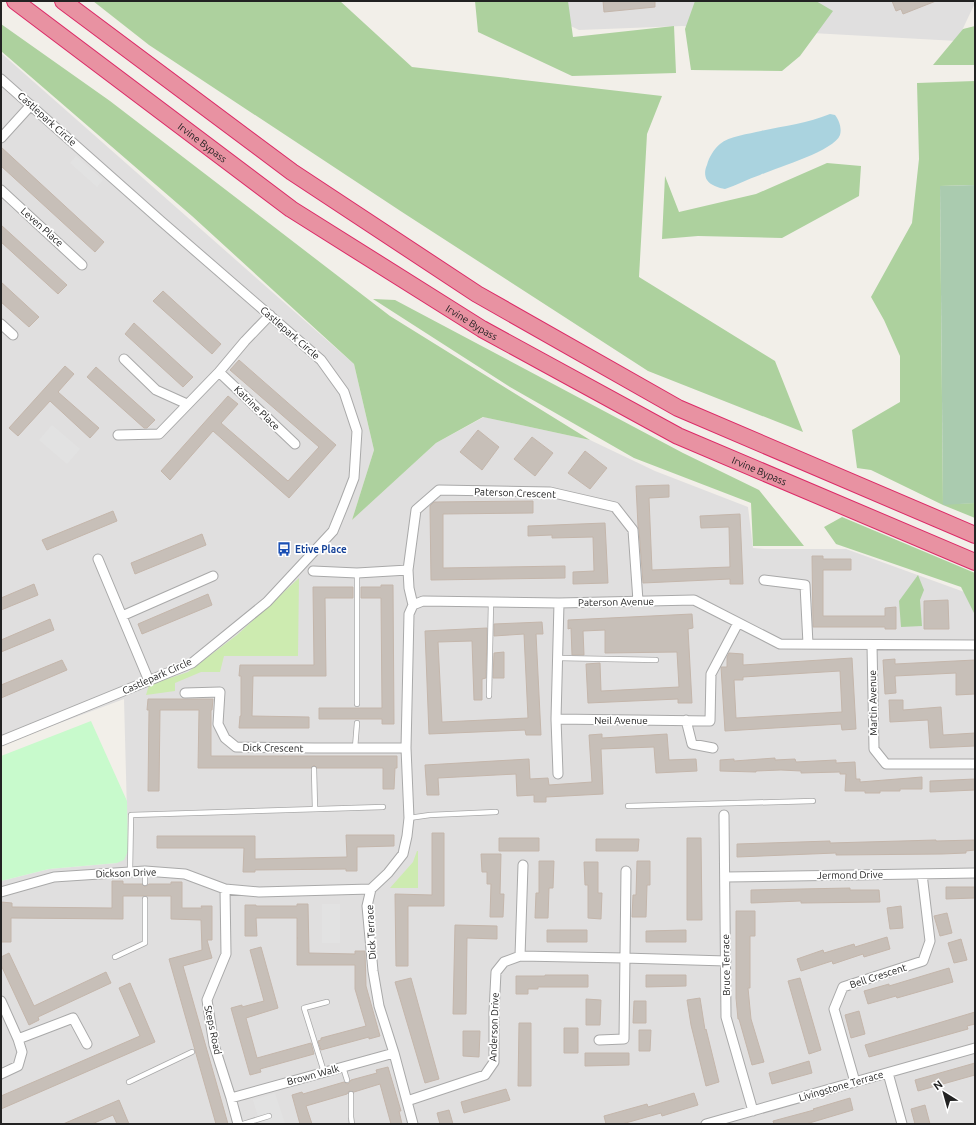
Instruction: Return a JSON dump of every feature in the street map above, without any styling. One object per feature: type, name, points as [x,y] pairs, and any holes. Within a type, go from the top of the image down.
[{"type":"highway","name":"Irvine Bypass","points":[[16,1],[291,209],[482,329],[678,436],[975,562]]},
{"type":"highway","points":[[63,1],[292,172],[477,294],[678,408],[975,535]]},
{"type":"street","name":"Castlepark Circle","points":[[1,79],[164,224],[321,360],[344,392],[356,431],[354,478],[333,531],[268,602],[192,663],[1,741]]},
{"type":"street","points":[[1,138],[31,105]]},
{"type":"street","name":"Leven Place","points":[[1,190],[82,265]]},
{"type":"street","points":[[118,435],[159,434],[219,372],[270,315]]},
{"type":"street","points":[[1,324],[13,335]]},
{"type":"street","points":[[124,359],[156,390],[187,404]]},
{"type":"street","name":"Katrine Place","points":[[219,372],[295,444]]},
{"type":"street","name":"Paterson Crescent","points":[[413,605],[409,588],[408,570],[416,510],[439,490],[550,492],[615,507],[633,530],[638,601]]},
{"type":"street","points":[[98,559],[149,681]]},
{"type":"street","points":[[313,572],[357,573],[408,570]]},
{"type":"street","points":[[122,616],[213,576]]},
{"type":"street","points":[[764,580],[805,585],[808,644]]},
{"type":"street","name":"Paterson Avenue","points":[[413,605],[423,601],[559,603],[694,600],[780,644],[975,645]]},
{"type":"street","points":[[558,774],[556,719],[559,603]]},
{"type":"street","points":[[371,889],[388,873],[403,854],[407,836],[409,818],[406,748],[409,614],[413,605]]},
{"type":"street","name":"Neil Avenue","points":[[556,719],[710,721],[711,674],[738,623]]},
{"type":"street","name":"Martin Avenue","points":[[872,645],[874,749],[886,764],[975,764]]},
{"type":"street","name":"Dick Crescent","points":[[185,694],[220,692],[218,724],[225,738],[236,747],[314,751],[356,748],[406,748]]},
{"type":"street","points":[[686,720],[692,744],[713,748]]},
{"type":"street","name":"Bruce Terrace","points":[[724,815],[726,1017],[753,1111]]},
{"type":"street","points":[[520,956],[523,865]]},
{"type":"street","name":"Dickson Drive","points":[[1,892],[54,877],[145,870],[185,874],[225,889],[259,892],[371,889]]},
{"type":"street","points":[[599,1040],[624,1039],[626,871]]},
{"type":"street","name":"Jermond Drive","points":[[725,878],[975,873]]},
{"type":"street","name":"Bell Crescent","points":[[855,1082],[834,1009],[843,987],[923,961],[930,940],[922,874]]},
{"type":"street","name":"Steps Road","points":[[225,889],[226,954],[207,1000],[211,1046],[231,1098],[238,1124]]},
{"type":"street","name":"Dick Terrace","points":[[371,889],[367,906],[373,971],[379,1006],[394,1053],[413,1124]]},
{"type":"street","name":"Anderson Drive","points":[[407,1101],[485,1075],[490,1070],[494,1062],[496,972],[504,962],[520,956],[726,962]]},
{"type":"street","points":[[1,1074],[18,1066],[22,1052],[18,1039],[2,1004]]},
{"type":"street","points":[[18,1039],[73,1018],[87,1044]]},
{"type":"street","name":"Livingstone Terrace","points":[[706,1124],[975,1048]]},
{"type":"street","name":"Brown Walk","points":[[231,1098],[394,1053]]},
{"type":"street","points":[[888,1073],[902,1124]]},
{"type":"lane","points":[[357,573],[357,704]]},
{"type":"lane","points":[[489,696],[491,602]]},
{"type":"lane","points":[[558,658],[656,660]]},
{"type":"lane","points":[[356,748],[357,723]]},
{"type":"lane","points":[[314,769],[315,809]]},
{"type":"lane","points":[[628,806],[813,801]]},
{"type":"lane","points":[[724,804],[724,815]]},
{"type":"lane","points":[[130,871],[131,815],[383,807]]},
{"type":"lane","points":[[409,818],[430,815],[496,812]]},
{"type":"lane","points":[[145,870],[145,883]]},
{"type":"lane","points":[[115,957],[145,943],[145,899]]},
{"type":"lane","points":[[324,1072],[304,1008],[327,1002]]},
{"type":"lane","points":[[129,1082],[192,1052]]},
{"type":"lane","points":[[343,1067],[347,1080]]},
{"type":"lane","points":[[351,1094],[352,1124]]},
{"type":"lane","points":[[243,1124],[269,1116]]},
{"type":"shaded area","points":[[519,1],[975,1],[975,3],[957,41],[682,26],[579,30]]},
{"type":"shaded area","points":[[1,53],[354,364],[374,450],[352,520],[436,443],[484,417],[590,440],[655,471],[748,507],[753,548],[846,549],[967,593],[975,613],[975,1124],[1,1124],[1,881],[49,869],[117,863],[128,851],[124,699],[1,745]]},
{"type":"shaded area","points":[[76,156],[103,180],[97,187],[70,163]]},
{"type":"shaded area","points":[[52,425],[80,449],[67,464],[39,440]]},
{"type":"shaded area","points":[[322,904],[340,904],[340,943],[322,943]]},
{"type":"shaded area","points":[[275,1093],[285,1124],[260,1124],[253,1100]]},
{"type":"green space","points":[[93,1],[340,1],[412,67],[662,96],[647,134],[639,277],[775,361],[803,432],[648,371],[402,212],[149,45]]},
{"type":"green space","points":[[475,1],[568,1],[573,37],[674,26],[676,73],[572,76],[478,32]]},
{"type":"green space","points":[[695,1],[816,1],[833,11],[800,56],[782,71],[691,70],[685,29]]},
{"type":"green space","points":[[1,24],[110,101],[390,316],[590,440],[483,417],[436,443],[352,520],[374,450],[354,364],[192,216],[1,51]]},
{"type":"green space","points":[[975,26],[975,65],[933,65],[963,29]]},
{"type":"green space","points":[[975,81],[975,185],[940,186],[943,504],[975,503],[975,518],[943,505],[871,470],[857,468],[852,430],[900,402],[900,356],[884,320],[871,297],[912,223],[919,159],[917,83]]},
{"type":"green space","points":[[827,163],[861,166],[859,196],[782,238],[698,236],[662,239],[665,176],[679,212],[756,194]]},
{"type":"green space","points":[[975,185],[975,503],[943,505],[940,186]]},
{"type":"green space","points":[[373,299],[395,300],[683,453],[759,490],[804,546],[753,546],[751,503],[634,458],[510,387]]},
{"type":"green space","points":[[842,517],[975,573],[975,615],[961,587],[836,544],[824,527]]},
{"type":"green space","points":[[918,575],[924,590],[920,600],[922,626],[901,627],[899,601]]},
{"type":"green space","points":[[299,578],[298,656],[224,656],[220,672],[201,672],[175,683],[175,691],[146,695],[149,685],[188,672],[237,635]]},
{"type":"green space","points":[[91,721],[127,801],[128,851],[124,860],[117,863],[49,869],[1,881],[1,756]]},
{"type":"green space","points":[[417,851],[418,888],[390,888],[413,862]]},
{"type":"water","points":[[830,114],[835,115],[838,119],[841,132],[835,141],[827,147],[804,158],[725,189],[712,185],[708,182],[705,172],[709,159],[716,148],[724,141],[739,136],[805,122]]},
{"type":"building","points":[[603,1],[655,1],[655,7],[604,12]]},
{"type":"building","points":[[892,1],[936,1],[903,14],[901,9],[896,11]]},
{"type":"building","points":[[1,147],[104,242],[95,252],[1,166]]},
{"type":"building","points":[[1,225],[67,285],[58,294],[1,242]]},
{"type":"building","points":[[1,282],[39,317],[29,327],[1,302]]},
{"type":"building","points":[[163,291],[221,344],[212,354],[153,301]]},
{"type":"building","points":[[134,323],[193,377],[183,387],[125,334]]},
{"type":"building","points":[[239,360],[336,445],[289,498],[213,431],[170,480],[161,471],[228,396],[238,404],[221,423],[288,481],[319,447],[230,370]]},
{"type":"building","points":[[65,366],[74,374],[58,392],[99,428],[90,438],[50,401],[18,436],[9,428]]},
{"type":"building","points":[[96,367],[155,420],[147,428],[144,428],[87,377]]},
{"type":"building","points":[[478,430],[499,447],[482,470],[460,452]]},
{"type":"building","points":[[532,437],[553,453],[535,476],[514,459]]},
{"type":"building","points":[[585,451],[607,468],[590,489],[568,473]]},
{"type":"building","points":[[669,485],[669,497],[649,498],[652,570],[730,567],[729,527],[701,528],[700,516],[740,514],[743,584],[730,584],[730,579],[643,583],[636,486]]},
{"type":"building","points":[[533,501],[533,513],[443,514],[443,568],[565,566],[565,578],[431,580],[430,506],[434,502]]},
{"type":"building","points":[[113,511],[117,521],[47,550],[42,540]]},
{"type":"building","points":[[605,523],[608,583],[573,584],[573,572],[594,571],[593,537],[552,538],[552,535],[528,536],[528,526]]},
{"type":"building","points":[[202,534],[206,545],[135,574],[131,563]]},
{"type":"building","points":[[812,556],[823,556],[823,559],[851,559],[851,570],[823,570],[823,616],[885,616],[885,608],[896,607],[896,629],[885,629],[885,627],[813,627]]},
{"type":"building","points":[[34,584],[38,595],[1,610],[1,598]]},
{"type":"building","points":[[381,585],[393,585],[394,724],[382,724],[382,719],[319,719],[319,708],[382,708],[381,598],[361,598],[361,587],[381,587]]},
{"type":"building","points":[[313,587],[353,587],[353,598],[325,598],[326,676],[253,676],[252,716],[309,717],[309,728],[239,728],[241,716],[241,676],[239,676],[240,665],[314,665]]},
{"type":"building","points":[[208,594],[212,605],[142,634],[138,624]]},
{"type":"building","points":[[948,600],[949,629],[924,629],[924,601]]},
{"type":"building","points":[[692,614],[693,628],[688,629],[692,703],[678,703],[678,699],[588,703],[586,664],[600,663],[601,691],[679,687],[677,652],[605,653],[605,630],[583,631],[584,655],[572,655],[571,628],[568,629],[568,620]]},
{"type":"building","points":[[50,619],[54,630],[1,652],[1,640]]},
{"type":"building","points":[[542,622],[543,634],[536,634],[541,735],[526,735],[525,730],[429,734],[425,631],[487,628],[486,678],[482,679],[482,700],[474,700],[472,641],[438,642],[442,722],[528,718],[524,634],[494,636],[494,624]]},
{"type":"building","points":[[504,652],[504,678],[493,678],[494,653]]},
{"type":"building","points":[[729,653],[743,654],[743,665],[852,658],[856,729],[842,730],[841,724],[725,731],[721,667],[727,667],[727,657]],"holes":[[[840,671],[842,712],[736,718],[734,680],[743,680],[743,677]]]},
{"type":"building","points":[[895,659],[895,664],[975,660],[975,694],[956,695],[956,673],[895,676],[896,693],[885,694],[883,660]]},
{"type":"building","points":[[62,660],[67,670],[1,698],[1,685]]},
{"type":"building","points":[[148,699],[213,699],[211,710],[211,756],[397,756],[394,789],[383,789],[383,768],[317,768],[314,765],[311,768],[198,768],[199,710],[160,710],[159,791],[148,791]]},
{"type":"building","points":[[889,700],[903,700],[903,710],[941,707],[943,735],[975,733],[975,746],[930,748],[928,720],[890,722]]},
{"type":"building","points":[[602,734],[602,738],[667,734],[669,760],[696,759],[697,771],[656,773],[654,747],[601,749],[603,794],[546,797],[546,802],[534,802],[534,795],[517,796],[516,774],[438,778],[439,795],[427,795],[425,765],[529,759],[530,779],[548,778],[549,785],[592,782],[589,735]]},
{"type":"building","points":[[775,758],[775,760],[795,759],[796,762],[836,760],[836,763],[855,762],[856,779],[860,779],[860,782],[922,777],[922,789],[900,789],[900,791],[880,791],[880,793],[845,791],[846,774],[840,774],[840,772],[801,773],[801,771],[781,770],[756,772],[720,771],[720,760],[734,759],[734,761]]},
{"type":"building","points":[[975,779],[975,790],[930,792],[930,781]]},
{"type":"building","points":[[432,833],[444,833],[444,906],[408,906],[408,966],[396,966],[395,894],[432,895]]},
{"type":"building","points":[[346,835],[394,835],[394,846],[357,847],[357,871],[346,871],[346,869],[255,870],[255,872],[243,872],[244,848],[157,848],[157,836],[255,836],[255,859],[347,857]]},
{"type":"building","points":[[499,838],[539,838],[539,851],[499,851]]},
{"type":"building","points":[[687,838],[701,838],[702,920],[687,920]]},
{"type":"building","points":[[596,839],[639,839],[638,851],[596,851]]},
{"type":"building","points":[[975,840],[975,850],[966,851],[966,853],[942,854],[836,855],[836,853],[737,857],[737,844]]},
{"type":"building","points":[[481,854],[501,854],[500,894],[504,894],[503,917],[490,917],[491,884],[487,884],[487,872],[482,872]]},
{"type":"building","points":[[539,861],[554,861],[553,888],[549,888],[548,918],[535,918],[536,893],[539,893]]},
{"type":"building","points":[[637,861],[650,861],[650,885],[647,885],[646,917],[632,917],[633,895],[636,895]]},
{"type":"building","points":[[584,862],[598,862],[598,893],[602,893],[601,919],[588,918],[588,885],[585,885]]},
{"type":"building","points":[[112,881],[123,881],[123,884],[142,884],[145,887],[149,884],[171,884],[171,882],[182,882],[182,908],[202,908],[201,906],[212,906],[212,940],[207,940],[212,958],[183,966],[228,1124],[216,1124],[169,959],[202,950],[201,920],[171,919],[171,896],[123,896],[123,919],[11,918],[11,942],[1,942],[1,902],[12,903],[12,907],[112,908]]},
{"type":"building","points":[[946,887],[975,887],[975,898],[946,899]]},
{"type":"building","points":[[850,888],[850,890],[879,890],[880,902],[801,903],[801,901],[751,903],[751,890]]},
{"type":"building","points":[[297,904],[308,904],[309,953],[355,954],[355,951],[365,951],[366,986],[380,1036],[369,1039],[369,1037],[321,1050],[318,1041],[321,1040],[321,1038],[366,1026],[355,989],[355,965],[297,965],[297,918],[256,918],[257,936],[245,936],[245,905],[297,906]]},
{"type":"building","points":[[901,906],[903,928],[890,929],[887,908]]},
{"type":"building","points":[[736,911],[755,911],[755,936],[750,936],[750,988],[748,988],[751,1019],[764,1062],[752,1065],[738,1019],[736,998]]},
{"type":"building","points":[[947,913],[952,933],[940,936],[934,916]]},
{"type":"building","points":[[455,925],[497,926],[497,939],[467,938],[466,1014],[453,1014]]},
{"type":"building","points":[[547,930],[587,930],[587,942],[547,942]]},
{"type":"building","points":[[686,930],[686,942],[646,942],[646,931]]},
{"type":"building","points":[[887,937],[890,949],[864,957],[863,954],[833,964],[832,961],[801,971],[797,959],[823,950],[824,953],[854,944],[855,947]]},
{"type":"building","points":[[961,939],[967,960],[954,963],[948,943]]},
{"type":"building","points":[[261,947],[278,1008],[246,1018],[257,1058],[311,1043],[314,1054],[260,1069],[261,1072],[250,1075],[231,1008],[242,1005],[242,1007],[264,1001],[250,950]]},
{"type":"building","points":[[9,953],[34,1006],[106,972],[111,983],[38,1017],[39,1020],[29,1025],[1,965],[1,957]]},
{"type":"building","points":[[949,968],[953,982],[897,998],[896,996],[868,1004],[864,991],[889,984],[889,986]]},
{"type":"building","points":[[588,975],[588,987],[538,987],[538,989],[528,989],[528,994],[516,994],[516,976]]},
{"type":"building","points":[[646,975],[686,975],[686,986],[646,987]]},
{"type":"building","points":[[411,978],[439,1079],[425,1083],[395,982]]},
{"type":"building","points":[[800,978],[821,1050],[809,1054],[788,981]]},
{"type":"building","points":[[130,983],[155,1042],[1,1109],[1,1096],[140,1036],[119,988]]},
{"type":"building","points":[[700,998],[705,1030],[706,1029],[719,1082],[706,1086],[691,1025],[687,1000]]},
{"type":"building","points":[[586,999],[601,1000],[600,1025],[586,1025]]},
{"type":"building","points":[[634,1001],[646,1001],[646,1023],[633,1023]]},
{"type":"building","points":[[859,1011],[865,1034],[851,1038],[845,1015]]},
{"type":"building","points":[[975,1012],[975,1024],[967,1026],[968,1029],[869,1057],[865,1045]]},
{"type":"building","points":[[519,1023],[531,1023],[531,1086],[518,1086]]},
{"type":"building","points":[[564,1028],[578,1028],[578,1053],[564,1053]]},
{"type":"building","points":[[639,1030],[651,1030],[650,1051],[639,1051]]},
{"type":"building","points":[[463,1031],[480,1031],[479,1057],[463,1056]]},
{"type":"building","points":[[585,1053],[629,1053],[629,1065],[585,1066]]},
{"type":"building","points":[[809,1061],[812,1073],[772,1084],[769,1073]]},
{"type":"building","points":[[975,1063],[975,1075],[918,1091],[915,1080]]},
{"type":"building","points":[[388,1067],[401,1111],[399,1111],[402,1124],[391,1124],[380,1084],[354,1092],[349,1091],[347,1094],[306,1106],[312,1124],[300,1124],[292,1095],[302,1092],[303,1094],[344,1082],[348,1084],[351,1080],[377,1073],[376,1070]]},
{"type":"building","points":[[506,1089],[510,1100],[464,1113],[461,1102]]},
{"type":"building","points":[[694,1093],[698,1105],[662,1116],[661,1113],[622,1124],[606,1124],[604,1116],[647,1104],[648,1107]]},
{"type":"building","points":[[850,1098],[853,1110],[806,1124],[774,1124],[773,1121],[814,1110],[813,1109]]},
{"type":"building","points":[[119,1100],[129,1124],[117,1124],[113,1115],[92,1124],[63,1124]]},
{"type":"building","points":[[925,1105],[930,1124],[915,1124],[911,1109]]},
{"type":"building","points":[[449,1110],[453,1124],[440,1124],[437,1113]]},
{"type":"place","name":"Etive Place","points":[[284,549]]}]
